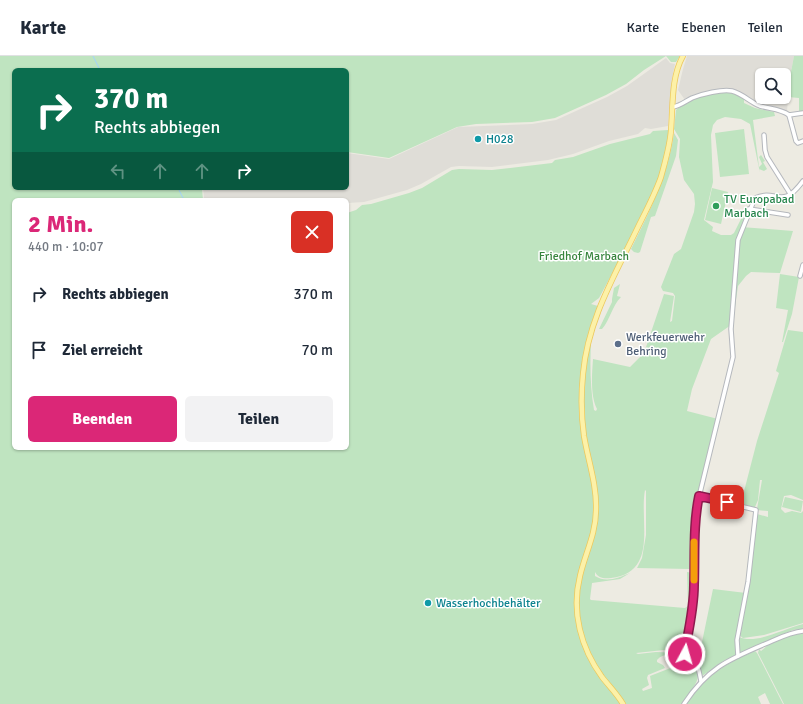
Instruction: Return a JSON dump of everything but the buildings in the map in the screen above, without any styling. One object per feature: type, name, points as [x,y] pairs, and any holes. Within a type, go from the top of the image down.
[{"type":"main road","points":[[623,704],[602,677],[588,655],[576,614],[576,600],[580,575],[596,522],[595,491],[584,435],[582,390],[585,358],[595,318],[612,278],[628,249],[660,179],[670,139],[675,76],[683,56]]},
{"type":"street","points":[[673,107],[678,106],[694,97],[722,90],[739,94],[757,105],[785,112],[790,115],[803,113]]},
{"type":"street","points":[[790,115],[795,139],[798,143],[803,141]]},
{"type":"street","points":[[764,135],[767,157],[791,195]]},
{"type":"street","points":[[701,681],[697,664],[684,652],[694,591],[695,533],[699,496],[733,357],[731,329],[738,240],[755,198],[760,196],[779,197],[791,195],[803,182]]},
{"type":"street","points":[[749,211],[788,215]]},
{"type":"street","points":[[800,276],[803,265]]},
{"type":"street","points":[[699,496],[756,510],[747,592],[737,640],[738,656]]},
{"type":"street","points":[[684,704],[701,681],[715,668],[738,656],[790,634],[803,631]]},
{"type":"shaded area","points":[[687,56],[794,56],[791,72],[791,68],[755,68],[755,101],[733,89],[722,88],[693,95],[685,100],[678,90]]},
{"type":"shaded area","points":[[666,58],[670,63],[675,64],[672,79],[668,126],[651,129],[645,128],[638,134],[609,141],[573,154],[548,160],[492,167],[451,167],[407,190],[364,202],[349,203],[349,198],[204,198],[203,190],[349,190],[349,153],[389,159],[458,127],[532,124],[556,120],[607,97],[627,86]]},
{"type":"shaded area","points":[[764,104],[788,104],[787,111]]},
{"type":"green space","name":"Friedhof Marbach","points":[[0,56],[666,56],[626,84],[606,95],[555,118],[532,122],[476,124],[457,127],[389,158],[349,152],[349,68],[12,68],[12,190],[202,190],[203,198],[12,198],[12,450],[349,450],[349,212],[356,210],[362,205],[371,204],[422,188],[452,170],[492,170],[552,163],[555,160],[573,157],[610,144],[650,134],[653,131],[668,130],[665,158],[650,200],[599,298],[591,304],[598,306],[588,334],[586,347],[591,340],[591,384],[594,410],[596,411],[597,409],[593,397],[592,384],[593,359],[630,367],[644,353],[664,294],[674,296],[670,322],[672,321],[675,296],[673,293],[663,291],[661,287],[674,254],[681,249],[694,212],[695,204],[694,194],[684,180],[679,157],[680,139],[674,129],[676,110],[687,102],[702,96],[724,92],[737,95],[744,99],[744,103],[755,108],[774,112],[775,116],[753,120],[759,167],[762,164],[759,157],[761,155],[765,161],[763,162],[767,169],[764,171],[759,169],[750,124],[741,119],[725,117],[717,120],[713,125],[711,135],[713,182],[704,220],[713,227],[712,231],[721,235],[731,235],[734,233],[742,217],[745,217],[741,227],[793,231],[780,273],[751,272],[738,286],[731,325],[711,339],[692,389],[687,411],[718,419],[697,495],[692,568],[637,568],[642,558],[646,535],[645,490],[644,544],[641,556],[636,566],[626,574],[611,578],[602,578],[595,572],[595,576],[603,579],[617,578],[630,573],[620,579],[592,583],[591,600],[685,608],[688,606],[687,572],[693,573],[693,586],[683,651],[664,650],[636,653],[682,653],[684,655],[680,658],[668,655],[659,658],[657,662],[665,668],[648,675],[647,678],[649,685],[642,689],[643,691],[652,688],[650,676],[691,660],[696,666],[698,677],[693,688],[682,704],[0,704]]},
{"type":"green space","points":[[666,56],[680,56],[676,62],[671,62]]},
{"type":"green space","points":[[794,56],[803,56],[803,111],[799,112],[799,98],[791,97],[791,72]]},
{"type":"green space","points":[[744,129],[749,174],[720,177],[715,133]]},
{"type":"green space","points":[[674,133],[678,140],[676,156],[655,216],[651,217],[640,252],[634,252],[631,249],[663,178]]},
{"type":"green space","name":"TV Europabad Marbach","points":[[712,188],[728,192],[721,224],[705,220]]},
{"type":"green space","points":[[780,274],[799,277],[792,314],[783,342],[788,310],[776,308]]},
{"type":"green space","points":[[620,284],[617,296],[621,297],[615,305],[605,325],[602,329],[599,329],[612,302],[614,288]]},
{"type":"green space","points":[[788,330],[803,332],[803,500],[791,495],[784,496],[781,509],[785,513],[792,511],[801,513],[803,511],[803,623],[764,635],[743,638],[739,635],[748,592],[757,514],[768,517],[768,511],[757,510],[762,480],[760,480],[758,500],[755,507],[741,503],[757,441],[779,373],[776,371]]},
{"type":"green space","points":[[785,497],[803,501],[801,512],[782,507]]},
{"type":"green space","points":[[713,589],[746,593],[742,612],[737,655],[725,660],[702,676],[698,662],[698,655]]},
{"type":"green space","points":[[803,624],[803,629],[793,630],[739,653],[739,637],[754,639]]},
{"type":"green space","points":[[796,633],[803,633],[803,704],[784,704],[758,653],[759,649],[761,651],[769,644]]},
{"type":"green space","points":[[755,651],[783,704],[770,704],[765,693],[758,697],[761,704],[686,704],[708,678],[725,666]]},
{"type":"waterway","points":[[93,56],[99,68]]},
{"type":"waterway","points":[[179,190],[183,198]]},
{"type":"slow traffic","points":[[694,542],[694,580]]},
{"type":"place","name":"H028","points":[[478,139]]},
{"type":"place","name":"TV Europabad Marbach","points":[[716,206]]},
{"type":"place","name":"Werkfeuerwehr Behring","points":[[618,344]]},
{"type":"place","name":"Wasserhochbehälter","points":[[428,603]]},
{"type":"route","points":[[685,654],[692,610],[695,533],[699,496],[727,502]]}]
